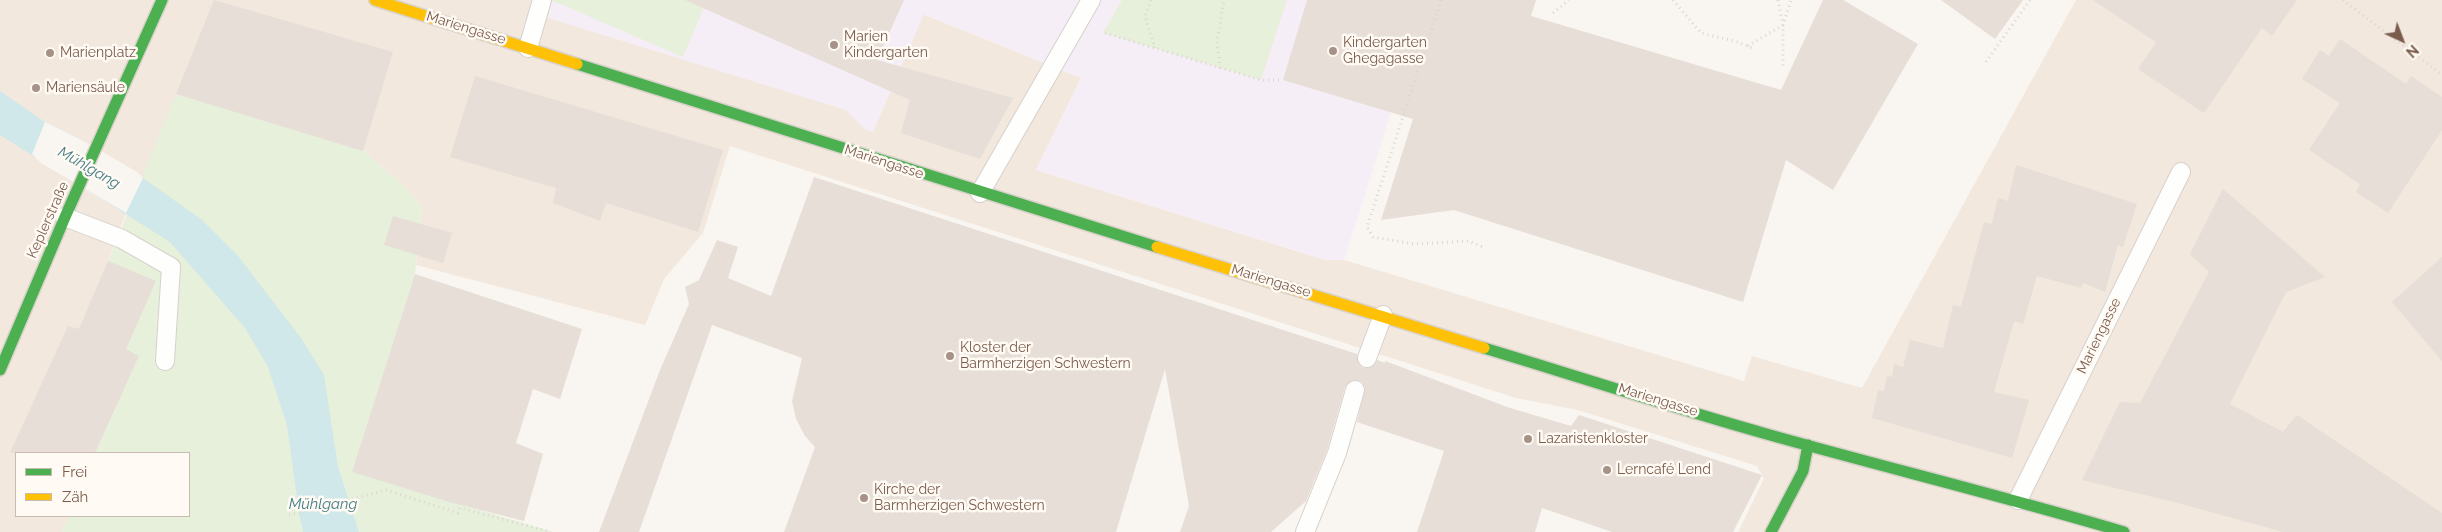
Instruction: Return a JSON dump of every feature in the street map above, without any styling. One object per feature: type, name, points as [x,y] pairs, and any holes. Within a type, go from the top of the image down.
[{"type":"street","name":"Keplerstraße","points":[[0,370],[65,217],[162,0]]},
{"type":"street","name":"Mariengasse","points":[[375,0],[980,193],[1808,445],[1925,478],[2018,500],[2124,532]]},
{"type":"street","points":[[1771,532],[1803,471],[1808,445]]},
{"type":"lane","points":[[528,48],[542,0]]},
{"type":"lane","points":[[980,193],[1091,0]]},
{"type":"lane","name":"Mariengasse","points":[[2018,500],[2181,172]]},
{"type":"lane","points":[[65,217],[122,239],[171,267],[165,361]]},
{"type":"lane","points":[[1367,358],[1383,315]]},
{"type":"lane","points":[[1305,532],[1337,453],[1356,390]]},
{"type":"path","points":[[1151,0],[1145,16],[1155,48]]},
{"type":"path","points":[[1220,68],[1217,42],[1224,0]]},
{"type":"path","points":[[1441,0],[1367,227],[1373,237],[1414,244],[1468,241],[1483,247]]},
{"type":"path","points":[[1553,13],[1568,0]]},
{"type":"path","points":[[1673,0],[1701,33],[1738,42],[1754,49]]},
{"type":"path","points":[[1778,0],[1783,25],[1784,66]]},
{"type":"path","points":[[1747,46],[1783,25],[1791,0]]},
{"type":"path","points":[[1986,62],[2030,0]]},
{"type":"path","points":[[2343,0],[2442,76]]},
{"type":"path","points":[[1078,23],[1261,80],[1283,80]]},
{"type":"path","points":[[289,516],[386,490],[458,513],[460,508],[551,532]]},
{"type":"shaded area","points":[[0,0],[551,0],[846,110],[866,130],[923,14],[1081,78],[1036,170],[1325,260],[1344,260],[1744,381],[1752,356],[1862,388],[2076,0],[2442,0],[2442,532],[1738,532],[1764,479],[1757,466],[1578,410],[1516,398],[730,146],[703,233],[664,279],[645,325],[416,265],[422,206],[399,181],[363,151],[143,178],[126,213],[108,260],[156,281],[127,350],[139,356],[95,452],[15,452],[15,517],[69,517],[62,532],[0,532]]},
{"type":"shaded area","points":[[551,0],[1427,0],[1344,260],[1326,260],[1036,170],[1081,78],[924,14],[873,132],[866,130],[846,110],[548,18]]},
{"type":"green space","points":[[551,0],[707,0],[683,57]]},
{"type":"green space","points":[[1122,0],[1287,0],[1261,80],[1103,33]]},
{"type":"green space","points":[[176,94],[363,151],[399,181],[422,206],[415,274],[353,472],[553,532],[62,532],[69,517],[190,517],[190,452],[95,452],[139,356],[126,349],[155,281],[108,261]]},
{"type":"water","name":"Mühlgang","points":[[0,91],[45,122],[143,178],[202,220],[238,256],[301,338],[324,375],[338,467],[359,532],[303,532],[287,425],[268,367],[245,328],[170,242],[0,135]]},
{"type":"pier","points":[[45,122],[91,145],[137,172],[143,178],[126,213],[41,163],[32,154]]},
{"type":"building","points":[[214,0],[393,52],[363,151],[176,94]]},
{"type":"building","points":[[685,0],[904,0],[877,60],[1013,98],[980,159],[901,133],[910,100]]},
{"type":"building","points":[[1307,0],[1536,0],[1531,16],[1781,90],[1823,0],[1843,0],[1918,44],[1833,190],[1786,160],[1743,302],[1454,210],[1381,220],[1413,119],[1283,80]]},
{"type":"building","points":[[1941,0],[2023,0],[1995,39]]},
{"type":"building","points":[[2093,0],[2297,0],[2272,36],[2262,28],[2204,113],[2138,69],[2156,42]]},
{"type":"building","points":[[2340,39],[2406,84],[2411,76],[2442,97],[2442,130],[2388,213],[2356,192],[2360,184],[2309,150],[2340,103],[2302,79],[2320,50],[2329,56]]},
{"type":"building","points":[[475,76],[723,150],[698,232],[606,203],[600,221],[553,203],[556,188],[450,157]]},
{"type":"building","points":[[2016,165],[2137,204],[2123,247],[2118,245],[2105,292],[2083,283],[2081,288],[2037,276],[2023,324],[2014,321],[1994,392],[2029,400],[2012,458],[1872,418],[1878,390],[1884,391],[1887,376],[1892,377],[1894,364],[1903,367],[1910,340],[1943,348],[1953,305],[1961,307],[1984,222],[1992,224],[1998,198],[2008,201]]},
{"type":"building","points":[[814,177],[1357,354],[1359,364],[1364,368],[1373,366],[1377,360],[1385,363],[1385,361],[1510,408],[1571,426],[1579,415],[1762,475],[1733,532],[1612,532],[1542,508],[1535,532],[1417,532],[1444,451],[1357,422],[1365,388],[1362,382],[1353,380],[1345,387],[1327,450],[1306,501],[1271,532],[1180,532],[1189,506],[1165,369],[1116,532],[784,532],[815,447],[805,436],[796,419],[792,401],[802,358],[712,325],[639,532],[599,532],[660,370],[689,304],[685,287],[699,280],[717,240],[738,247],[728,278],[771,296]]},
{"type":"building","points":[[2223,189],[2325,277],[2286,292],[2230,404],[2283,432],[2297,415],[2442,513],[2442,532],[2283,532],[2178,503],[2082,480],[2120,402],[2140,403],[2209,272],[2190,254]]},
{"type":"building","points":[[393,216],[452,233],[443,263],[384,245]]},
{"type":"building","points":[[2442,257],[2442,361],[2392,302]]},
{"type":"building","points":[[108,261],[156,281],[126,349],[139,356],[95,452],[10,453],[68,326],[79,329]]},
{"type":"building","points":[[415,274],[582,329],[560,399],[533,389],[516,443],[543,454],[524,521],[453,503],[352,472]]},
{"type":"traffic: fast","points":[[0,370],[65,217],[162,0]]},
{"type":"traffic: fast","points":[[577,64],[1157,247]]},
{"type":"traffic: fast","points":[[1484,348],[1728,423],[2124,532]]},
{"type":"traffic: fast","points":[[1771,532],[1803,471],[1808,445]]},
{"type":"traffic: slow","points":[[375,0],[577,64]]},
{"type":"traffic: slow","points":[[1157,247],[1484,348]]},
{"type":"place","name":"Marien Kindergarten","points":[[834,45]]},
{"type":"place","name":"Kindergarten Ghegagasse","points":[[1333,51]]},
{"type":"place","name":"Marienplatz","points":[[50,53]]},
{"type":"place","name":"Mariensäule","points":[[36,88]]},
{"type":"place","name":"Kloster der Barmherzigen Schwestern","points":[[950,356]]},
{"type":"place","name":"Lazaristenkloster","points":[[1528,439]]},
{"type":"place","name":"Lerncafé Lend","points":[[1607,470]]},
{"type":"place","name":"Kirche der Barmherzigen Schwestern","points":[[864,498]]}]
